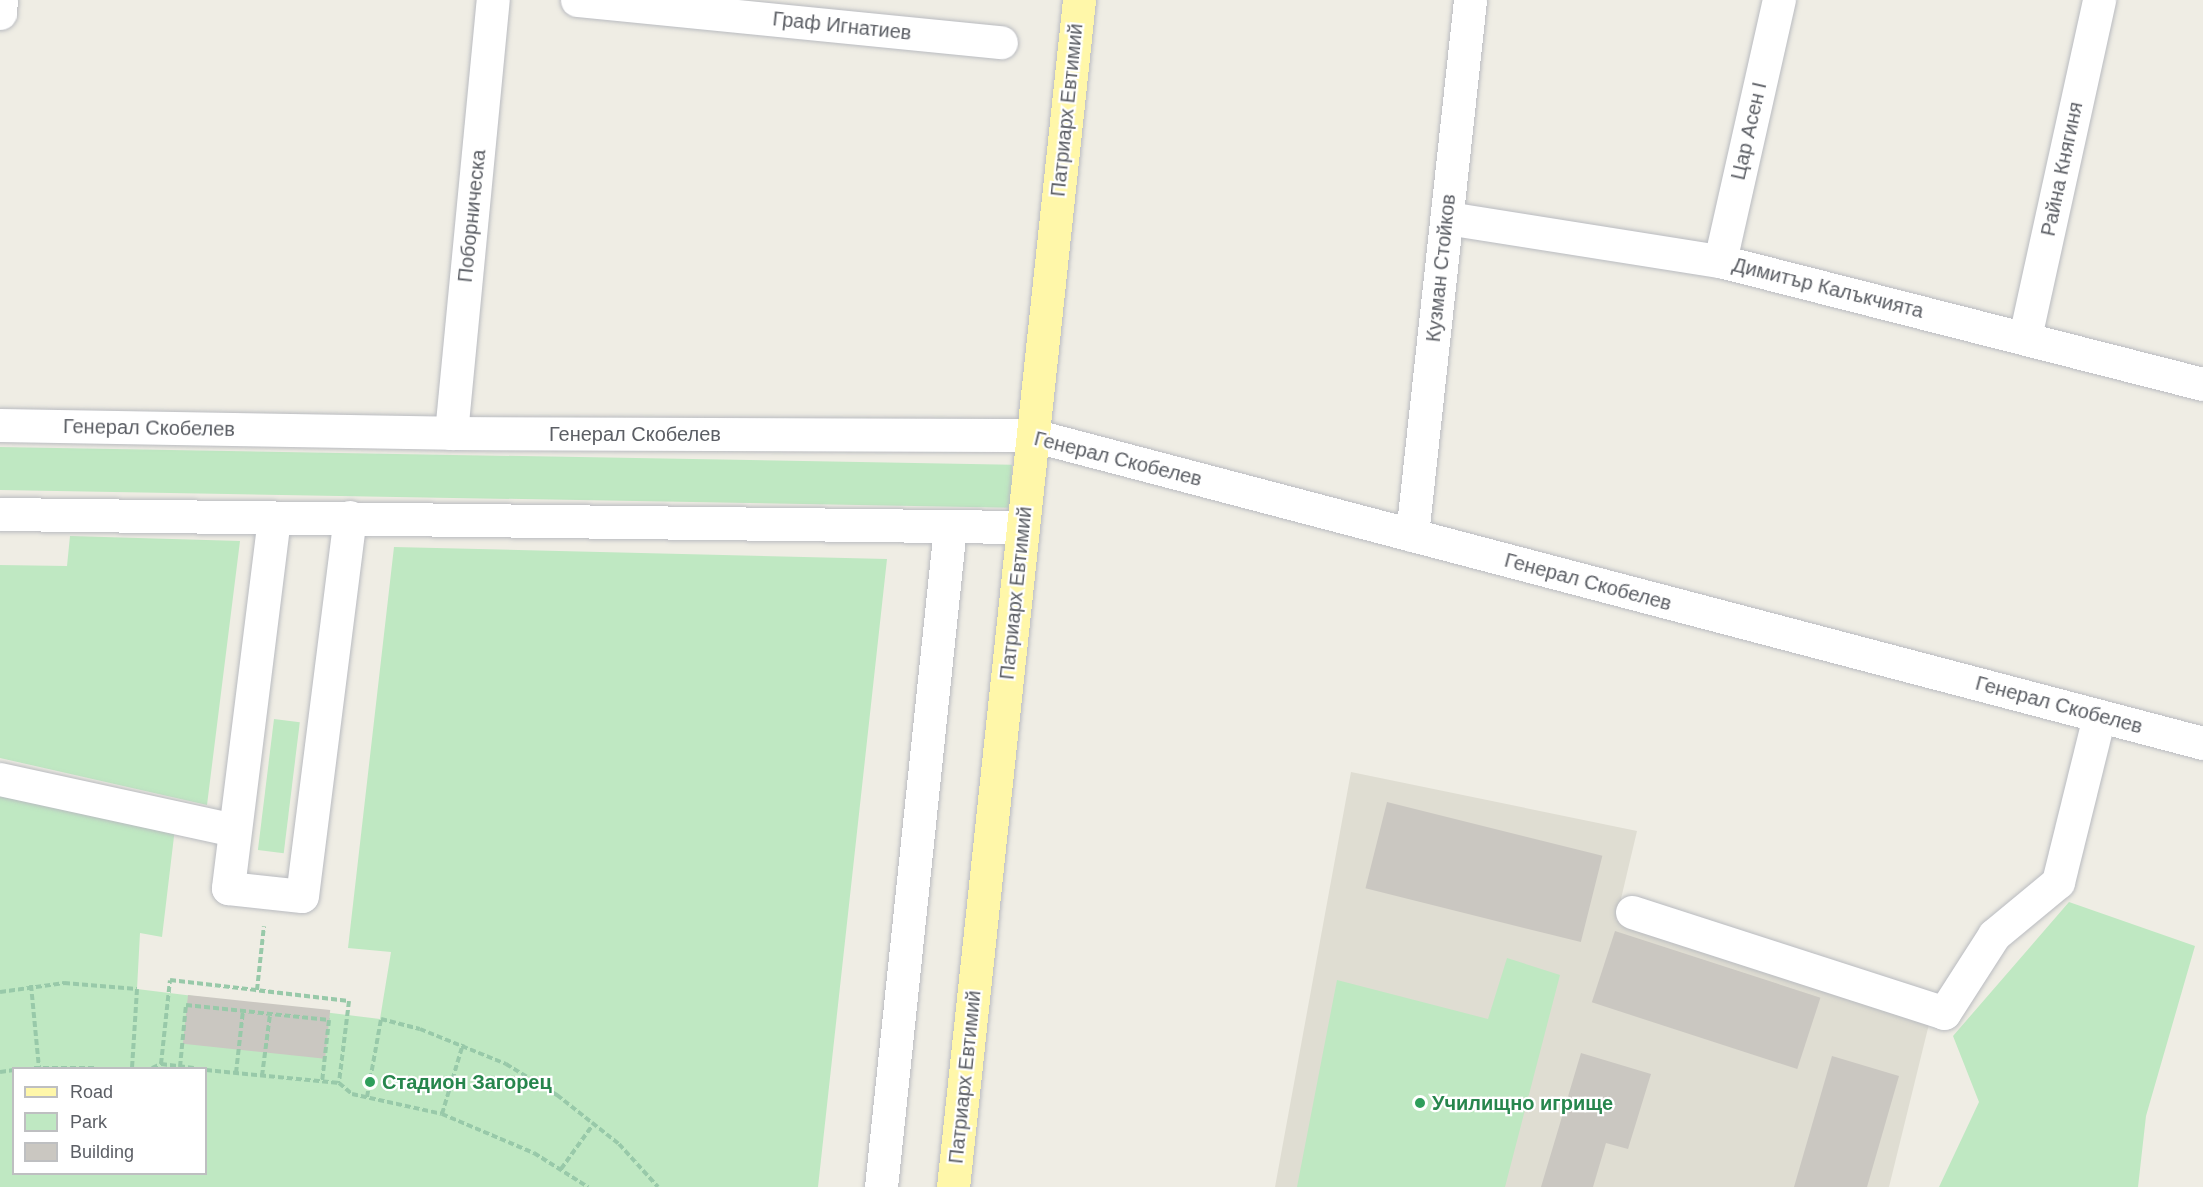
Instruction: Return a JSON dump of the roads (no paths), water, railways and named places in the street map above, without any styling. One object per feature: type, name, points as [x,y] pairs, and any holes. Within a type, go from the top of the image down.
[{"type":"main road","name":"Патриарх Евтимий","points":[[953,1187],[1079,0]]},
{"type":"street","points":[[0,13],[1,0]]},
{"type":"street","name":"Поборническа","points":[[451,433],[493,0]]},
{"type":"street","name":"Граф Игнатиев","points":[[577,0],[1001,42]]},
{"type":"street","name":"Кузман Стойков","points":[[1412,535],[1470,0]]},
{"type":"street","name":"Цар Асен I","points":[[1720,261],[1779,0]]},
{"type":"street","name":"Райна Княгиня","points":[[2025,337],[2099,0]]},
{"type":"street","name":"Димитър Калъкчията","points":[[1447,218],[1720,261],[2203,384]]},
{"type":"street","name":"Генерал Скобелев","points":[[0,425],[451,433],[1032,435],[2203,743]]},
{"type":"street","points":[[0,514],[1022,527]]},
{"type":"street","points":[[274,518],[228,888],[302,897],[350,517]]},
{"type":"street","points":[[881,1187],[950,527]]},
{"type":"street","points":[[1632,912],[1944,1013],[1994,935],[2058,882],[2099,716]]},
{"type":"street","points":[[0,779],[234,830]]},
{"type":"place","name":"Стадион Загорец","points":[[370,1082]]},
{"type":"place","name":"Училищно игрище","points":[[1420,1103]]}]
